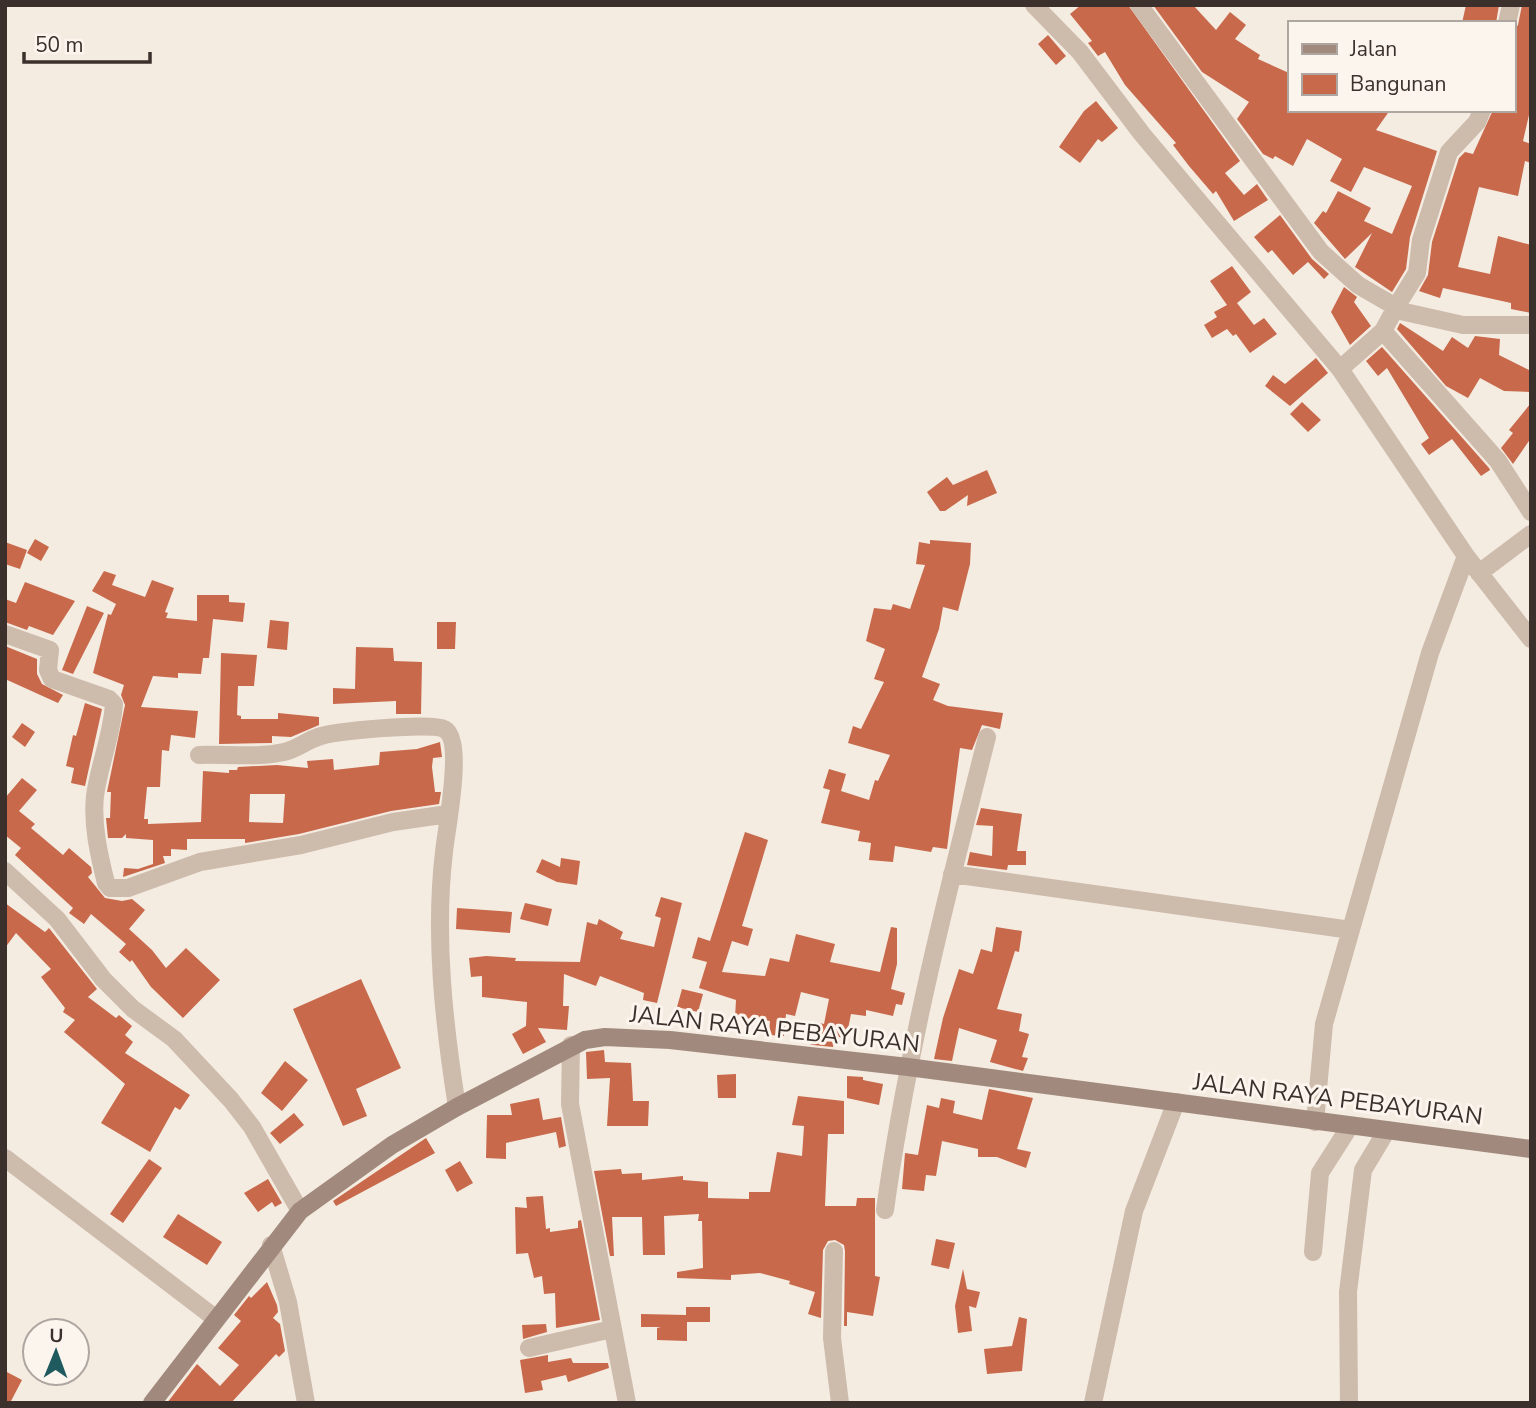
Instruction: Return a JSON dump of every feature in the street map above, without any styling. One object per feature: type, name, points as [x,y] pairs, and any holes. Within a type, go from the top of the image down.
[{"type":"main road","name":"JALAN RAYA PEBAYURAN","points":[[152,1403],[271,1245],[300,1211],[359,1166],[457,1107],[571,1045],[605,1037],[670,1040],[908,1068],[1531,1149]]},
{"type":"street","points":[[1034,5],[1080,52],[1142,134],[1340,369],[1465,556],[1531,639]]},
{"type":"street","points":[[1139,5],[1321,252],[1358,285],[1396,309],[1463,325],[1531,325]]},
{"type":"street","points":[[1340,369],[1383,331],[1417,273],[1421,240],[1449,152],[1477,122],[1481,112]]},
{"type":"street","points":[[1383,331],[1498,461],[1531,512]]},
{"type":"street","points":[[1479,573],[1531,534]]},
{"type":"street","points":[[1315,1122],[1324,1024],[1430,653],[1465,556]]},
{"type":"street","points":[[5,634],[50,650],[48,670],[52,679],[109,699],[114,704],[113,720],[95,795],[96,839],[106,883],[110,888],[128,888],[200,862],[301,845],[393,822],[448,814]]},
{"type":"street","points":[[199,755],[281,753],[330,734],[435,726],[446,729],[454,741],[441,872],[440,931],[446,1042],[457,1107]]},
{"type":"street","points":[[885,1210],[908,1068],[987,737]]},
{"type":"street","points":[[6,872],[57,919],[103,979],[133,1009],[174,1039],[231,1100],[253,1128],[300,1211]]},
{"type":"street","points":[[953,874],[1351,930]]},
{"type":"street","points":[[571,1045],[570,1104],[627,1403]]},
{"type":"street","points":[[1093,1403],[1134,1211],[1176,1102]]},
{"type":"street","points":[[1313,1252],[1320,1173],[1350,1126]]},
{"type":"street","points":[[1349,1403],[1348,1292],[1363,1170],[1387,1130]]},
{"type":"street","points":[[5,1158],[215,1318]]},
{"type":"street","points":[[271,1245],[288,1302],[306,1403]]},
{"type":"street","points":[[834,1251],[832,1338],[840,1403]]},
{"type":"street","points":[[529,1348],[612,1329]]},
{"type":"building","points":[[1081,5],[1128,5],[1240,161],[1225,173],[1244,195],[1257,184],[1268,200],[1234,221],[1216,191],[1213,194],[1173,145],[1176,143],[1125,85],[1105,52],[1098,56],[1088,43],[1092,41],[1070,14]]},
{"type":"building","points":[[1153,5],[1193,5],[1216,30],[1230,12],[1246,25],[1235,39],[1260,55],[1258,59],[1288,73],[1288,112],[1389,112],[1376,130],[1437,151],[1410,237],[1406,269],[1392,292],[1355,267],[1372,233],[1345,259],[1314,223],[1323,211],[1326,213],[1338,191],[1371,208],[1364,221],[1392,234],[1412,186],[1364,167],[1351,192],[1330,181],[1342,159],[1307,139],[1293,166],[1275,156],[1273,159],[1263,154],[1237,119],[1249,102],[1202,72]]},
{"type":"building","points":[[1466,5],[1499,5],[1496,21],[1462,21]]},
{"type":"building","points":[[1522,5],[1531,5],[1531,106],[1523,141],[1531,144],[1531,163],[1525,161],[1518,196],[1479,187],[1458,267],[1490,274],[1498,236],[1531,245],[1531,313],[1511,309],[1511,303],[1443,288],[1440,298],[1419,291],[1428,275],[1432,242],[1459,158],[1465,152],[1473,154],[1492,112],[1515,112],[1515,29]]},
{"type":"building","points":[[1048,35],[1066,56],[1056,65],[1038,44]]},
{"type":"building","points":[[1096,101],[1118,128],[1102,142],[1098,139],[1080,163],[1059,147],[1084,111]]},
{"type":"building","points":[[1280,215],[1312,259],[1329,274],[1324,279],[1308,262],[1293,275],[1272,250],[1268,253],[1254,237]]},
{"type":"building","points":[[1232,266],[1251,292],[1237,303],[1254,325],[1264,318],[1277,334],[1250,353],[1236,334],[1233,336],[1227,329],[1212,338],[1204,325],[1217,317],[1214,312],[1227,305],[1210,281]]},
{"type":"building","points":[[1344,287],[1357,297],[1354,302],[1371,326],[1350,345],[1331,312]]},
{"type":"building","points":[[1400,323],[1443,351],[1452,337],[1468,348],[1475,336],[1500,339],[1499,355],[1531,371],[1531,392],[1504,391],[1480,378],[1468,398],[1446,386],[1397,329]]},
{"type":"building","points":[[1382,347],[1490,470],[1481,476],[1452,439],[1429,455],[1421,444],[1429,438],[1387,368],[1378,376],[1366,361]]},
{"type":"building","points":[[1316,358],[1328,373],[1290,406],[1265,386],[1273,375],[1285,384]]},
{"type":"building","points":[[1302,402],[1321,420],[1308,432],[1290,414]]},
{"type":"building","points":[[1531,403],[1531,438],[1513,464],[1501,448],[1513,433],[1509,430]]},
{"type":"building","points":[[987,470],[997,493],[967,506],[968,495],[945,511],[940,511],[927,492],[947,477],[953,485]]},
{"type":"building","points":[[35,539],[49,547],[41,561],[27,553]]},
{"type":"building","points":[[930,540],[971,543],[970,564],[958,611],[943,607],[939,629],[922,677],[940,684],[933,700],[948,706],[1003,713],[1000,729],[982,725],[972,750],[960,748],[947,849],[933,847],[931,852],[895,846],[893,862],[869,860],[871,843],[858,841],[860,831],[821,823],[830,790],[823,788],[829,769],[846,774],[841,791],[869,800],[875,780],[878,781],[890,755],[848,743],[853,726],[861,729],[884,682],[874,679],[885,649],[866,641],[874,608],[891,610],[893,604],[910,609],[925,565],[916,564],[919,542],[930,544]]},
{"type":"building","points":[[5,542],[27,550],[20,569],[5,564]]},
{"type":"building","points":[[104,571],[116,575],[112,585],[145,597],[152,580],[174,588],[165,612],[168,613],[166,618],[197,621],[197,595],[229,595],[229,602],[245,603],[243,622],[213,619],[209,658],[203,658],[201,674],[178,673],[178,678],[153,676],[141,707],[198,711],[195,738],[171,735],[169,751],[162,750],[160,787],[147,787],[144,819],[148,819],[148,824],[201,822],[203,771],[229,773],[229,770],[237,770],[238,767],[277,765],[308,768],[307,761],[333,759],[334,770],[379,765],[380,752],[417,749],[440,742],[442,757],[433,758],[432,767],[435,792],[441,792],[439,804],[391,811],[299,834],[245,843],[245,839],[187,839],[187,850],[171,849],[171,856],[163,856],[165,863],[123,877],[124,868],[138,869],[153,864],[153,840],[126,838],[126,834],[122,838],[108,838],[106,818],[110,818],[111,792],[107,792],[125,705],[121,695],[124,685],[93,673],[108,614],[111,615],[116,604],[92,591]],"holes":[[[250,794],[285,794],[283,823],[249,822]]]},
{"type":"building","points":[[25,582],[75,601],[53,635],[29,626],[27,630],[5,622],[5,599],[16,603]]},
{"type":"building","points":[[87,606],[104,613],[73,674],[62,670]]},
{"type":"building","points":[[270,620],[289,622],[287,650],[267,648]]},
{"type":"building","points":[[437,622],[456,622],[455,649],[437,649]]},
{"type":"building","points":[[5,646],[37,659],[37,674],[42,684],[63,695],[58,703],[5,679]]},
{"type":"building","points":[[356,647],[393,648],[394,661],[422,662],[421,714],[396,714],[396,701],[333,704],[333,688],[355,689]]},
{"type":"building","points":[[221,653],[257,655],[254,686],[238,686],[237,715],[241,716],[241,719],[278,719],[278,713],[319,717],[319,725],[291,737],[272,736],[272,743],[219,744]]},
{"type":"building","points":[[85,703],[102,709],[85,786],[71,783],[74,768],[66,766],[73,735],[76,736]]},
{"type":"building","points":[[22,723],[35,732],[25,747],[12,737]]},
{"type":"building","points":[[22,778],[37,790],[19,811],[35,824],[31,828],[63,855],[69,848],[91,867],[92,873],[88,877],[105,898],[122,901],[132,899],[145,910],[129,929],[152,950],[166,968],[186,948],[220,980],[183,1018],[151,987],[132,960],[130,962],[119,952],[126,944],[91,914],[84,924],[69,913],[73,908],[15,855],[21,848],[5,835],[5,798]]},
{"type":"building","points":[[981,808],[1022,814],[1017,851],[1026,851],[1026,865],[1008,865],[1007,870],[967,865],[970,852],[992,856],[993,826],[976,825]]},
{"type":"building","points":[[745,832],[768,840],[742,926],[753,929],[748,946],[732,941],[722,972],[765,976],[770,958],[789,962],[796,934],[835,944],[830,962],[880,972],[891,927],[897,928],[897,964],[891,989],[905,993],[902,1005],[896,1004],[893,1016],[866,1010],[866,1016],[851,1014],[846,1039],[836,1036],[833,1047],[813,1045],[810,1044],[815,1022],[824,1024],[829,999],[801,992],[795,1016],[786,1014],[784,1036],[769,1035],[770,1021],[735,1017],[736,1000],[699,988],[707,962],[692,958],[698,937],[710,941]]},
{"type":"building","points":[[561,858],[580,861],[577,885],[557,882],[536,872],[542,859],[560,867]]},
{"type":"building","points":[[661,897],[682,903],[657,1003],[643,1000],[644,993],[600,976],[596,986],[564,974],[563,1006],[569,1006],[567,1030],[538,1028],[546,1042],[523,1054],[512,1034],[526,1026],[527,1002],[482,997],[482,976],[471,977],[469,958],[486,956],[516,958],[515,961],[580,962],[587,922],[597,925],[599,919],[623,932],[620,939],[654,947],[661,918],[655,916]]},
{"type":"building","points":[[5,903],[45,932],[49,928],[97,989],[88,997],[116,1018],[119,1015],[132,1026],[125,1035],[133,1042],[125,1053],[190,1095],[180,1110],[175,1107],[150,1152],[101,1123],[125,1084],[64,1032],[75,1020],[63,1012],[65,1008],[41,977],[51,969],[16,933],[5,948]]},
{"type":"building","points":[[525,903],[552,909],[548,926],[520,919]]},
{"type":"building","points":[[457,908],[512,912],[510,933],[456,929]]},
{"type":"building","points":[[996,927],[1022,931],[1019,952],[1015,951],[997,1009],[1022,1014],[1019,1031],[1029,1034],[1022,1057],[1028,1058],[1023,1071],[990,1062],[997,1040],[959,1028],[952,1061],[934,1059],[943,1018],[959,969],[973,974],[981,949],[992,952]]},
{"type":"building","points":[[361,979],[401,1068],[356,1089],[367,1116],[343,1126],[293,1009]]},
{"type":"building","points":[[682,989],[703,994],[698,1012],[677,1007]]},
{"type":"building","points":[[604,1050],[605,1062],[631,1063],[633,1101],[649,1101],[648,1126],[607,1126],[610,1078],[587,1079],[586,1052]]},
{"type":"building","points":[[285,1061],[308,1080],[282,1111],[261,1093]]},
{"type":"building","points":[[736,1074],[736,1098],[718,1098],[717,1075]]},
{"type":"building","points":[[847,1076],[863,1077],[863,1080],[883,1084],[879,1105],[847,1098]]},
{"type":"building","points":[[989,1089],[1033,1098],[1017,1149],[1031,1152],[1026,1168],[997,1157],[978,1157],[978,1149],[942,1141],[936,1176],[926,1175],[924,1191],[902,1189],[905,1153],[918,1155],[927,1105],[939,1108],[941,1098],[955,1101],[953,1113],[982,1120]]},
{"type":"building","points":[[798,1096],[844,1101],[844,1134],[828,1134],[825,1206],[856,1206],[857,1198],[875,1198],[875,1276],[880,1277],[873,1316],[847,1312],[847,1326],[844,1326],[845,1251],[844,1245],[835,1240],[828,1241],[823,1250],[821,1318],[808,1314],[815,1292],[789,1284],[790,1281],[760,1273],[731,1275],[731,1280],[677,1278],[677,1272],[703,1268],[702,1221],[698,1221],[699,1214],[664,1216],[665,1255],[643,1255],[642,1217],[612,1217],[614,1256],[610,1256],[594,1171],[621,1169],[622,1174],[642,1173],[642,1180],[683,1176],[683,1180],[708,1182],[708,1198],[749,1199],[749,1192],[770,1192],[777,1152],[802,1156],[804,1126],[792,1125]]},
{"type":"building","points":[[539,1098],[543,1120],[561,1117],[566,1146],[559,1148],[556,1132],[506,1143],[506,1159],[486,1158],[487,1115],[512,1115],[510,1104]]},
{"type":"building","points":[[294,1113],[304,1125],[280,1144],[270,1133]]},
{"type":"building","points":[[426,1138],[435,1153],[336,1206],[333,1201]]},
{"type":"building","points":[[149,1159],[162,1168],[123,1223],[110,1214]]},
{"type":"building","points":[[460,1161],[473,1183],[457,1192],[445,1170]]},
{"type":"building","points":[[268,1179],[282,1203],[275,1207],[272,1202],[258,1212],[244,1193]]},
{"type":"building","points":[[543,1196],[546,1229],[550,1228],[550,1232],[578,1228],[578,1221],[581,1220],[600,1320],[556,1328],[555,1293],[544,1294],[542,1276],[534,1278],[528,1253],[516,1254],[515,1207],[527,1208],[526,1197]]},
{"type":"building","points":[[178,1214],[222,1242],[207,1265],[163,1237]]},
{"type":"building","points":[[936,1239],[955,1243],[949,1269],[931,1265]]},
{"type":"building","points":[[963,1269],[967,1289],[980,1292],[976,1308],[969,1306],[972,1331],[958,1333],[955,1306]]},
{"type":"building","points":[[267,1282],[277,1305],[278,1312],[273,1318],[280,1324],[285,1351],[279,1357],[276,1354],[231,1403],[167,1403],[197,1364],[220,1386],[239,1365],[218,1348],[241,1321],[234,1315],[249,1296],[251,1298]]},
{"type":"building","points":[[686,1307],[710,1307],[710,1322],[687,1322],[687,1341],[657,1340],[657,1328],[661,1327],[641,1327],[641,1314],[686,1315]]},
{"type":"building","points":[[1019,1317],[1027,1319],[1022,1371],[987,1374],[984,1349],[1012,1346]]},
{"type":"building","points":[[546,1324],[547,1332],[523,1339],[522,1325]]},
{"type":"building","points":[[548,1355],[548,1362],[571,1358],[573,1363],[608,1363],[609,1368],[568,1382],[566,1375],[541,1381],[543,1390],[525,1393],[520,1360]]},
{"type":"building","points":[[5,1371],[21,1382],[10,1403],[5,1403]]}]
